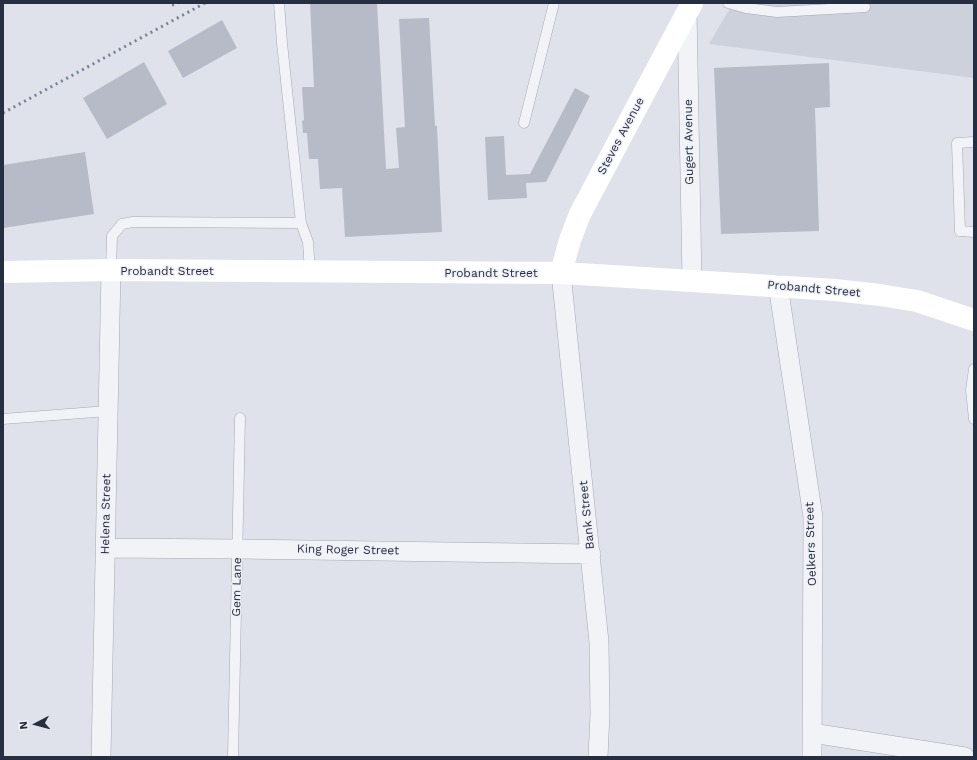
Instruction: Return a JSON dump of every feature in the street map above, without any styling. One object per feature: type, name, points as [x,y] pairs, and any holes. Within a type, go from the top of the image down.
[{"type":"main road","name":"Steves Avenue","points":[[561,273],[570,240],[580,214],[689,6]]},
{"type":"main road","name":"Probandt Street","points":[[3,272],[111,270],[561,273],[778,285],[880,295],[917,301],[974,320]]},
{"type":"street","name":"Gugert Avenue","points":[[689,6],[692,281]]},
{"type":"street","name":"Helena Street","points":[[101,757],[111,270]]},
{"type":"street","name":"Bank Street","points":[[561,273],[599,642],[600,714],[598,757]]},
{"type":"street","name":"Oelkers Street","points":[[778,285],[813,517],[812,757]]},
{"type":"street","name":"King Roger Street","points":[[105,548],[591,554]]},
{"type":"street","points":[[812,733],[965,757]]},
{"type":"lane","points":[[279,3],[301,223],[308,242],[310,272]]},
{"type":"lane","points":[[524,123],[554,3]]},
{"type":"lane","points":[[728,3],[746,8],[777,12],[865,7]]},
{"type":"lane","points":[[974,142],[957,143],[960,231],[974,232]]},
{"type":"lane","points":[[111,270],[112,236],[122,224],[134,222],[301,223]]},
{"type":"lane","points":[[974,369],[972,392],[974,419]]},
{"type":"lane","points":[[3,419],[108,411]]},
{"type":"lane","name":"Gem Lane","points":[[233,757],[240,418]]},
{"type":"shaded area","points":[[733,3],[974,3],[974,78],[709,44]]},
{"type":"building","points":[[310,3],[377,3],[386,169],[399,168],[396,128],[405,127],[399,19],[429,18],[435,126],[437,126],[442,232],[345,237],[342,188],[320,189],[318,159],[309,159],[307,133],[303,133],[302,121],[304,120],[302,87],[314,87]]},
{"type":"building","points":[[222,20],[237,48],[183,78],[168,51]]},
{"type":"building","points":[[144,62],[167,104],[107,139],[83,98]]},
{"type":"building","points":[[829,63],[830,107],[815,108],[819,231],[721,234],[714,68]]},
{"type":"building","points":[[575,88],[590,96],[546,182],[526,183],[527,198],[488,200],[485,137],[504,136],[506,175],[530,174]]},
{"type":"building","points":[[85,152],[94,214],[3,228],[3,165]]},
{"type":"railway","points":[[172,5],[178,3]]},
{"type":"railway","points":[[3,113],[205,3]]}]
